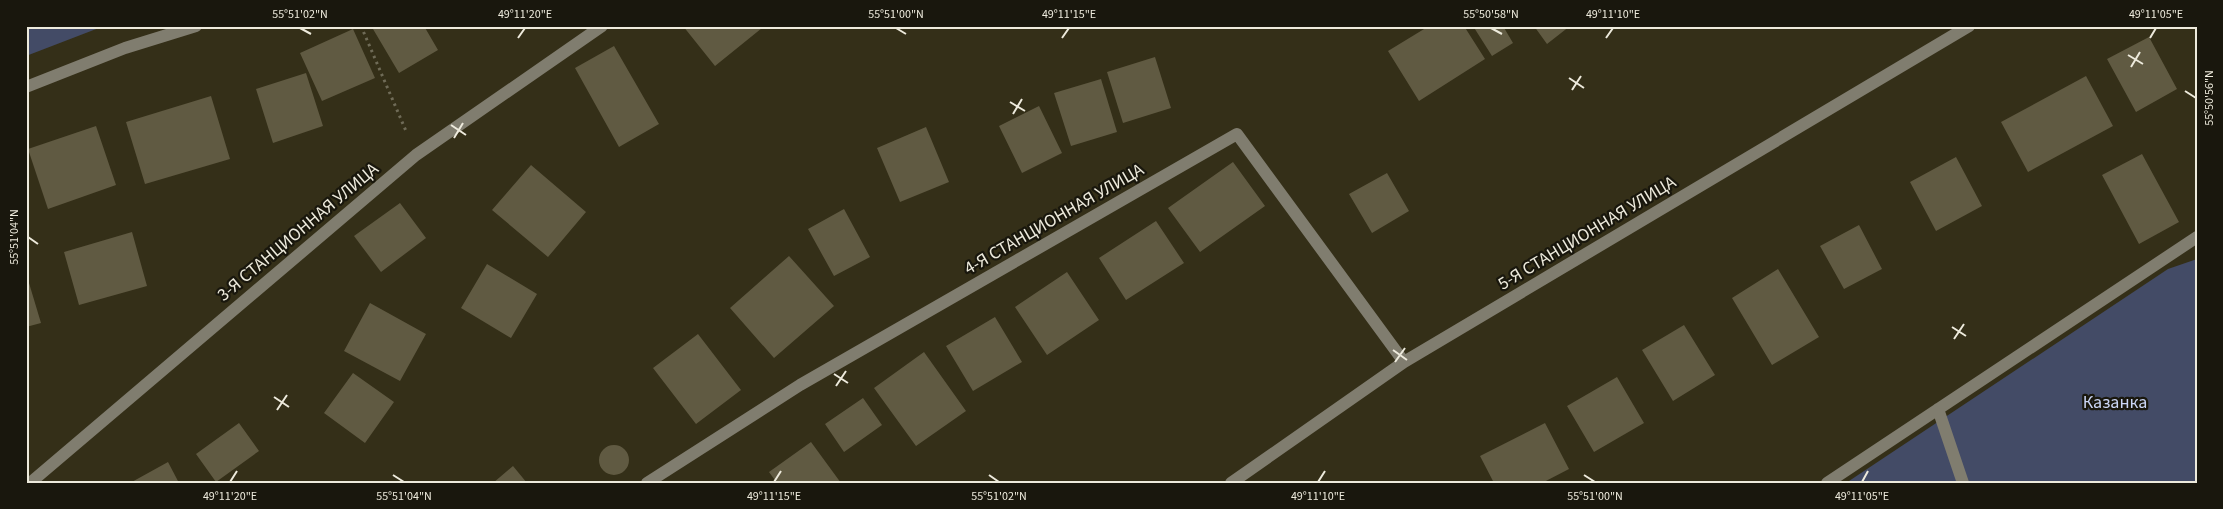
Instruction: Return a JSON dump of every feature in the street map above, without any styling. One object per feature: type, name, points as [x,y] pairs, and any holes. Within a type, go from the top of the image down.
[{"type":"street","points":[[26,87],[125,48],[196,26]]},
{"type":"street","name":"3-Я СТАНЦИОННАЯ УЛИЦА","points":[[30,483],[416,155],[602,26]]},
{"type":"street","name":"5-Я СТАНЦИОННАЯ УЛИЦА","points":[[1231,483],[1404,362],[1969,26]]},
{"type":"street","name":"4-Я СТАНЦИОННАЯ УЛИЦА","points":[[646,483],[800,385],[1237,134],[1404,362]]},
{"type":"street","points":[[1827,483],[2196,239]]},
{"type":"street","points":[[1938,409],[1963,483]]},
{"type":"path","points":[[361,26],[416,155]]},
{"type":"green space","points":[[26,26],[104,26],[26,56]]},
{"type":"green space","name":"Казанка","points":[[2197,259],[2197,483],[1846,483],[2168,269]]},
{"type":"building","points":[[378,26],[424,26],[438,50],[399,73],[373,29]]},
{"type":"building","points":[[683,26],[760,26],[762,28],[715,66]]},
{"type":"building","points":[[1429,26],[1464,26],[1485,59],[1419,101],[1388,51]]},
{"type":"building","points":[[1473,26],[1503,26],[1513,43],[1492,56]]},
{"type":"building","points":[[1534,26],[1570,26],[1547,44]]},
{"type":"building","points":[[353,29],[375,78],[322,101],[300,53]]},
{"type":"building","points":[[2149,37],[2177,89],[2136,112],[2107,59]]},
{"type":"building","points":[[614,46],[659,124],[619,147],[575,68]]},
{"type":"building","points":[[1155,57],[1171,108],[1123,123],[1107,72]]},
{"type":"building","points":[[306,73],[323,126],[273,143],[256,89]]},
{"type":"building","points":[[2086,76],[2113,126],[2028,172],[2001,122]]},
{"type":"building","points":[[1101,79],[1117,132],[1071,146],[1054,93]]},
{"type":"building","points":[[211,96],[230,159],[145,184],[126,122]]},
{"type":"building","points":[[1039,106],[1062,153],[1022,173],[999,126]]},
{"type":"building","points":[[96,126],[116,185],[48,209],[28,149]]},
{"type":"building","points":[[926,127],[949,182],[900,202],[877,148]]},
{"type":"building","points":[[2142,154],[2179,222],[2139,244],[2102,175]]},
{"type":"building","points":[[1956,157],[1982,206],[1936,231],[1910,182]]},
{"type":"building","points":[[1233,162],[1265,206],[1200,252],[1168,208]]},
{"type":"building","points":[[531,165],[586,212],[548,257],[492,210]]},
{"type":"building","points":[[1387,173],[1409,211],[1372,233],[1349,194]]},
{"type":"building","points":[[400,203],[426,238],[381,272],[354,236]]},
{"type":"building","points":[[844,209],[870,257],[834,276],[808,229]]},
{"type":"building","points":[[1156,221],[1184,263],[1126,300],[1099,258]]},
{"type":"building","points":[[1859,225],[1882,269],[1844,289],[1820,246]]},
{"type":"building","points":[[132,232],[147,286],[79,305],[64,252]]},
{"type":"building","points":[[789,256],[834,306],[774,358],[730,308]]},
{"type":"building","points":[[487,264],[537,294],[511,338],[461,308]]},
{"type":"building","points":[[1778,269],[1819,337],[1772,365],[1732,298]]},
{"type":"building","points":[[1067,272],[1099,320],[1047,355],[1015,307]]},
{"type":"building","points":[[26,273],[41,323],[26,327]]},
{"type":"building","points":[[370,303],[426,334],[400,381],[344,351]]},
{"type":"building","points":[[995,317],[1022,362],[973,391],[946,346]]},
{"type":"building","points":[[1684,325],[1715,375],[1673,401],[1642,350]]},
{"type":"building","points":[[698,334],[741,390],[696,424],[653,368]]},
{"type":"building","points":[[924,352],[966,411],[916,446],[874,388]]},
{"type":"building","points":[[353,373],[394,402],[365,443],[324,413]]},
{"type":"building","points":[[1617,377],[1644,423],[1594,452],[1567,406]]},
{"type":"building","points":[[863,398],[882,425],[844,452],[825,424]]},
{"type":"building","points":[[239,423],[259,451],[216,482],[196,454]]},
{"type":"building","points":[[1545,423],[1569,469],[1542,483],[1494,483],[1480,456]]},
{"type":"building","points":[[811,442],[841,483],[777,483],[769,472]]},
{"type":"building","points":[[614,445],[625,449],[629,460],[625,471],[614,475],[603,471],[599,460],[603,449]]},
{"type":"building","points":[[168,462],[179,483],[130,483]]},
{"type":"building","points":[[513,466],[527,483],[493,483]]}]
